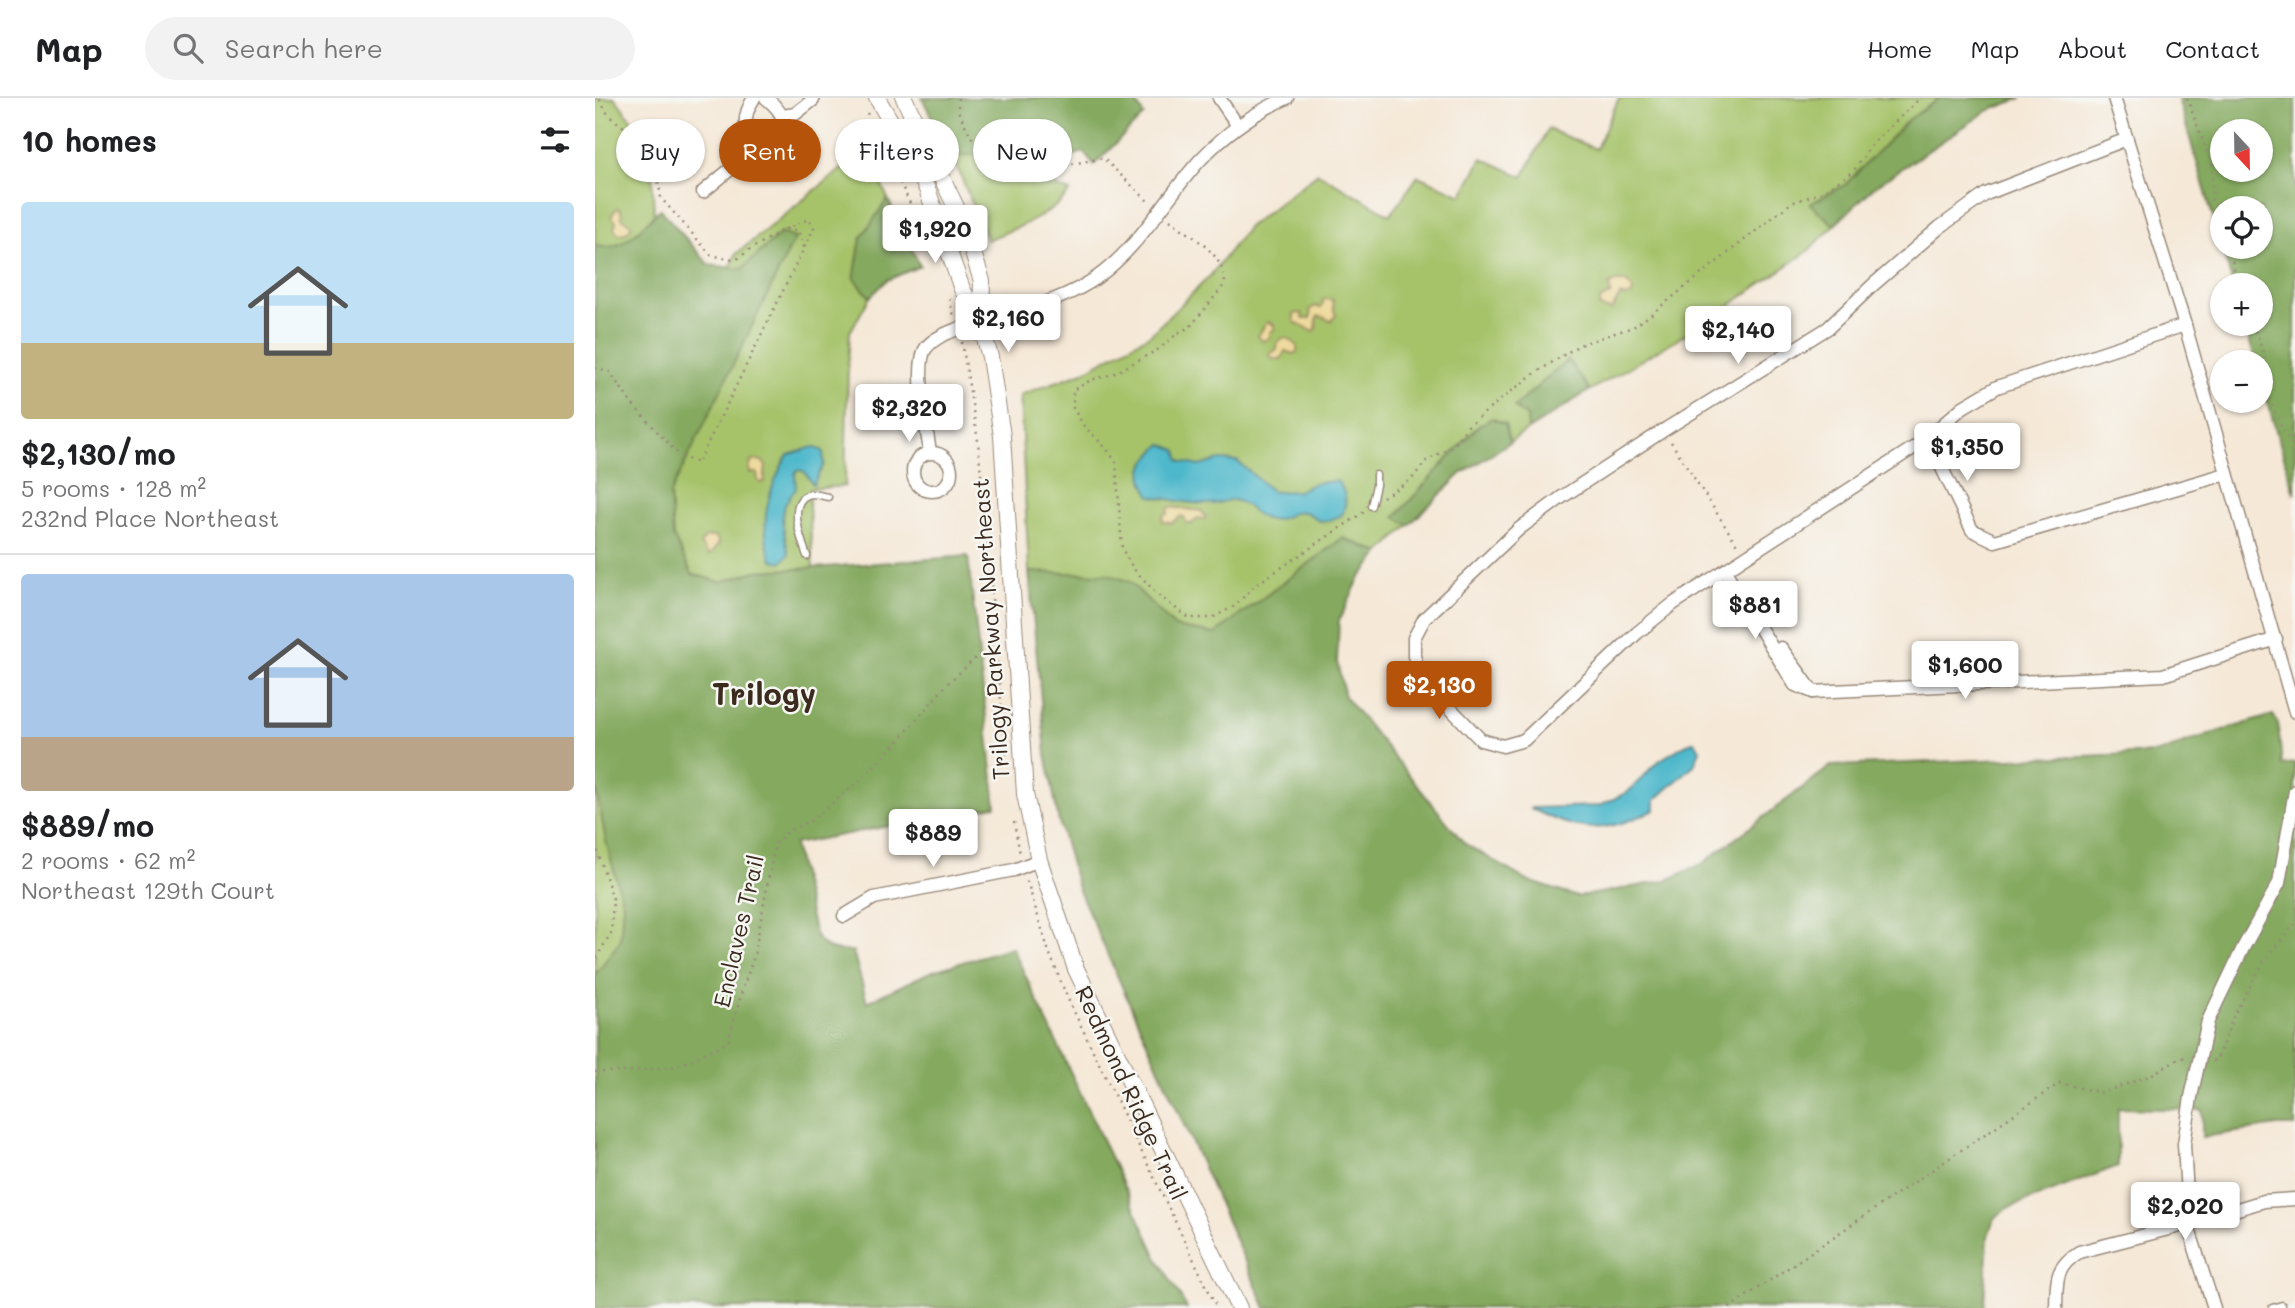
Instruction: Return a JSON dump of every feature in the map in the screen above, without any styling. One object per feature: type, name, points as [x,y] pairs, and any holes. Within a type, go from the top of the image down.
[{"type":"street","points":[[746,119],[754,98]]},
{"type":"street","points":[[766,98],[778,107],[783,117],[795,114],[813,100]]},
{"type":"street","name":"Trilogy Parkway Northeast","points":[[904,98],[963,222],[982,281],[981,324]]},
{"type":"street","points":[[1219,98],[1238,126]]},
{"type":"street","points":[[930,452],[920,364],[921,356],[933,341],[1043,304],[1096,278],[1128,250],[1201,159],[1238,126],[1287,98]]},
{"type":"street","points":[[2114,98],[2185,325],[2295,712]]},
{"type":"street","name":"Trilogy Parkway Northeast","points":[[871,103],[908,151],[927,189],[962,289],[981,324],[990,357],[1002,436],[1025,794],[1039,860],[1076,970],[1239,1308]]},
{"type":"street","points":[[2127,139],[1986,194],[1940,227],[1873,285],[1829,328],[1664,430],[1562,497],[1519,529],[1424,619],[1414,638],[1414,656],[1421,678],[1481,740],[1503,746],[1524,740],[1637,633],[1673,604],[1924,441],[1963,407],[1997,387],[2185,325]]},
{"type":"street","points":[[703,192],[719,179]]},
{"type":"street","points":[[1924,441],[1940,464],[1972,530],[1995,541],[2227,474]]},
{"type":"street","points":[[1725,571],[1813,692],[2163,675],[2276,639]]},
{"type":"street","points":[[2214,1308],[2188,1224],[2184,1144],[2191,1097],[2208,1021],[2243,948],[2279,883],[2295,790]]},
{"type":"street","points":[[844,916],[874,898],[1014,870],[1039,860]]},
{"type":"street","points":[[2056,1308],[2057,1274],[2067,1260],[2079,1252],[2264,1201],[2295,1199]]},
{"type":"lane","points":[[1371,506],[1376,475]]},
{"type":"lane","points":[[807,556],[797,525],[797,510],[804,497],[813,494],[828,497]]},
{"type":"lane","points":[[2272,1308],[2282,1305]]},
{"type":"path","points":[[595,369],[610,372],[632,404],[680,456],[698,463],[814,228],[809,219],[785,229],[740,258],[728,259],[712,255],[661,198],[656,165],[639,138],[609,116],[599,98]]},
{"type":"path","points":[[958,98],[958,111],[972,138],[986,155],[1005,164],[1025,163],[1056,167],[1103,158],[1159,211],[1217,257],[1225,270],[1225,284],[1190,327],[1159,349],[1113,374],[1091,380],[1073,390],[1073,408],[1084,426],[1106,447],[1116,462],[1122,549],[1133,568],[1159,595],[1189,618],[1212,618],[1235,606],[1254,586],[1411,480],[1426,461],[1454,445],[1468,426],[1528,378],[1579,345],[1633,327],[1791,202],[1820,193],[1853,172],[1872,144],[1919,99]]},
{"type":"path","points":[[2187,98],[2212,165],[2212,196]]},
{"type":"path","points":[[871,103],[929,245]]},
{"type":"path","points":[[785,229],[796,230],[801,236],[804,249]]},
{"type":"path","points":[[946,292],[955,320]]},
{"type":"path","points":[[2257,336],[2265,358],[2268,397],[2295,449]]},
{"type":"path","points":[[963,346],[978,441],[994,610]]},
{"type":"path","points":[[1664,430],[1745,557]]},
{"type":"path","name":"Enclaves Trail","points":[[595,1072],[678,1066],[728,1042],[754,956],[775,844],[788,831],[812,820],[857,783],[894,746],[948,683],[1013,626]]},
{"type":"path","points":[[595,844],[613,899],[611,933],[595,960]]},
{"type":"path","name":"Redmond Ridge Trail","points":[[1028,887],[1067,996],[1217,1308]]},
{"type":"path","points":[[1729,1308],[2060,1083]]},
{"type":"green space","points":[[595,98],[615,98],[631,119],[616,119],[616,182],[653,182],[655,231],[595,261]]},
{"type":"green space","points":[[922,98],[1133,98],[1144,115],[1094,165],[1084,152],[1072,156],[1072,119],[973,119],[973,155],[959,156],[959,119],[933,119]]},
{"type":"green space","points":[[932,98],[1024,98],[1034,119],[973,119],[973,182],[1054,182],[1056,187],[1070,192],[1042,215],[987,240],[959,172],[959,156],[962,156],[959,150],[959,119],[943,119]]},
{"type":"green space","points":[[1619,98],[2022,98],[1987,111],[1874,187],[1807,252],[1706,322],[1567,404],[1461,474],[1380,553],[1343,538],[1215,634],[1135,657],[1029,572],[1020,395],[1083,372],[1151,334],[1210,276],[1248,227],[1318,173],[1390,215],[1418,176],[1462,195],[1482,158],[1523,177],[1548,129],[1596,149]]},
{"type":"green space","points":[[1940,98],[2022,98],[1987,111],[1874,187],[1834,225],[1810,204],[1846,184],[1908,120]]},
{"type":"green space","points":[[2178,98],[2295,98],[2295,494],[2271,413],[2273,413],[2273,350],[2252,350],[2248,336],[2273,336],[2273,273],[2229,273],[2225,259],[2273,259],[2273,196],[2210,196],[2210,207]]},
{"type":"green space","points":[[835,174],[835,182],[880,182],[920,266],[887,280],[870,297],[850,332],[845,486],[810,489],[813,568],[822,594],[632,613],[683,378],[736,254]]},
{"type":"green space","points":[[887,200],[920,266],[887,280],[870,297],[854,279],[861,238]]},
{"type":"green space","points":[[660,209],[709,265],[742,269],[781,233],[795,238],[670,494],[673,536],[692,574],[721,582],[756,571],[968,556],[996,806],[794,844],[815,935],[822,944],[831,949],[853,951],[867,1002],[930,972],[1012,947],[1158,1259],[1187,1308],[595,1308],[595,975],[620,941],[623,904],[606,841],[595,783],[595,245],[605,247],[623,242]]},
{"type":"green space","points":[[1568,360],[1590,390],[1528,430],[1527,417],[1514,407]]},
{"type":"green space","points":[[1492,418],[1505,424],[1510,442],[1461,474],[1409,525],[1395,517],[1478,426]]},
{"type":"green space","points":[[1343,538],[1380,553],[1359,579],[1339,621],[1337,662],[1345,697],[1464,843],[1526,880],[1577,897],[1665,881],[1702,864],[1831,766],[2159,753],[2273,715],[2278,723],[2282,765],[2295,763],[2295,1126],[2277,1126],[2202,1137],[2202,1110],[2118,1108],[2118,1166],[2008,1208],[1994,1218],[1988,1236],[1984,1308],[1266,1308],[1077,886],[1059,822],[1046,754],[1029,572],[1108,574],[1130,582],[1175,627],[1215,634]]},
{"type":"green space","points":[[595,693],[678,881],[595,1085]]},
{"type":"sand","points":[[617,208],[621,210],[622,218],[631,224],[626,233],[619,234],[614,229],[616,222],[611,216]]},
{"type":"sand","points":[[1626,282],[1633,289],[1632,295],[1620,295],[1612,310],[1599,307],[1600,300],[1611,294],[1609,285]]},
{"type":"sand","points":[[1325,299],[1333,300],[1336,315],[1331,321],[1317,317],[1316,330],[1312,331],[1294,322],[1294,314],[1302,313],[1303,319],[1309,319],[1310,310],[1315,306],[1321,308]]},
{"type":"sand","points":[[1267,322],[1273,324],[1275,329],[1270,332],[1270,338],[1262,341],[1258,336]]},
{"type":"sand","points":[[1283,338],[1297,345],[1297,352],[1294,354],[1285,351],[1281,359],[1272,359],[1270,353],[1277,350],[1277,343]]},
{"type":"sand","points":[[757,460],[766,466],[764,482],[760,483],[757,473],[750,473],[749,468],[752,461]]},
{"type":"sand","points":[[1170,507],[1201,511],[1206,517],[1198,518],[1192,524],[1186,523],[1181,516],[1172,523],[1163,522],[1163,515],[1168,514]]},
{"type":"sand","points":[[706,537],[716,537],[719,544],[709,556],[700,544]]},
{"type":"water","points":[[1162,444],[1177,450],[1180,461],[1199,466],[1220,460],[1237,461],[1273,492],[1298,491],[1315,483],[1337,481],[1345,497],[1342,515],[1319,521],[1299,511],[1270,520],[1260,517],[1238,501],[1204,504],[1151,496],[1143,481],[1143,468]]},
{"type":"water","points":[[813,447],[823,451],[824,464],[813,485],[805,472],[799,470],[795,473],[796,489],[785,504],[782,519],[789,554],[782,562],[772,560],[766,533],[770,493],[788,455]]},
{"type":"water","points":[[1695,741],[1700,750],[1694,765],[1655,800],[1655,810],[1636,818],[1592,828],[1564,823],[1530,808],[1599,806],[1628,792],[1660,760]]},
{"type":"district","name":"Trilogy","points":[[764,695]]}]
